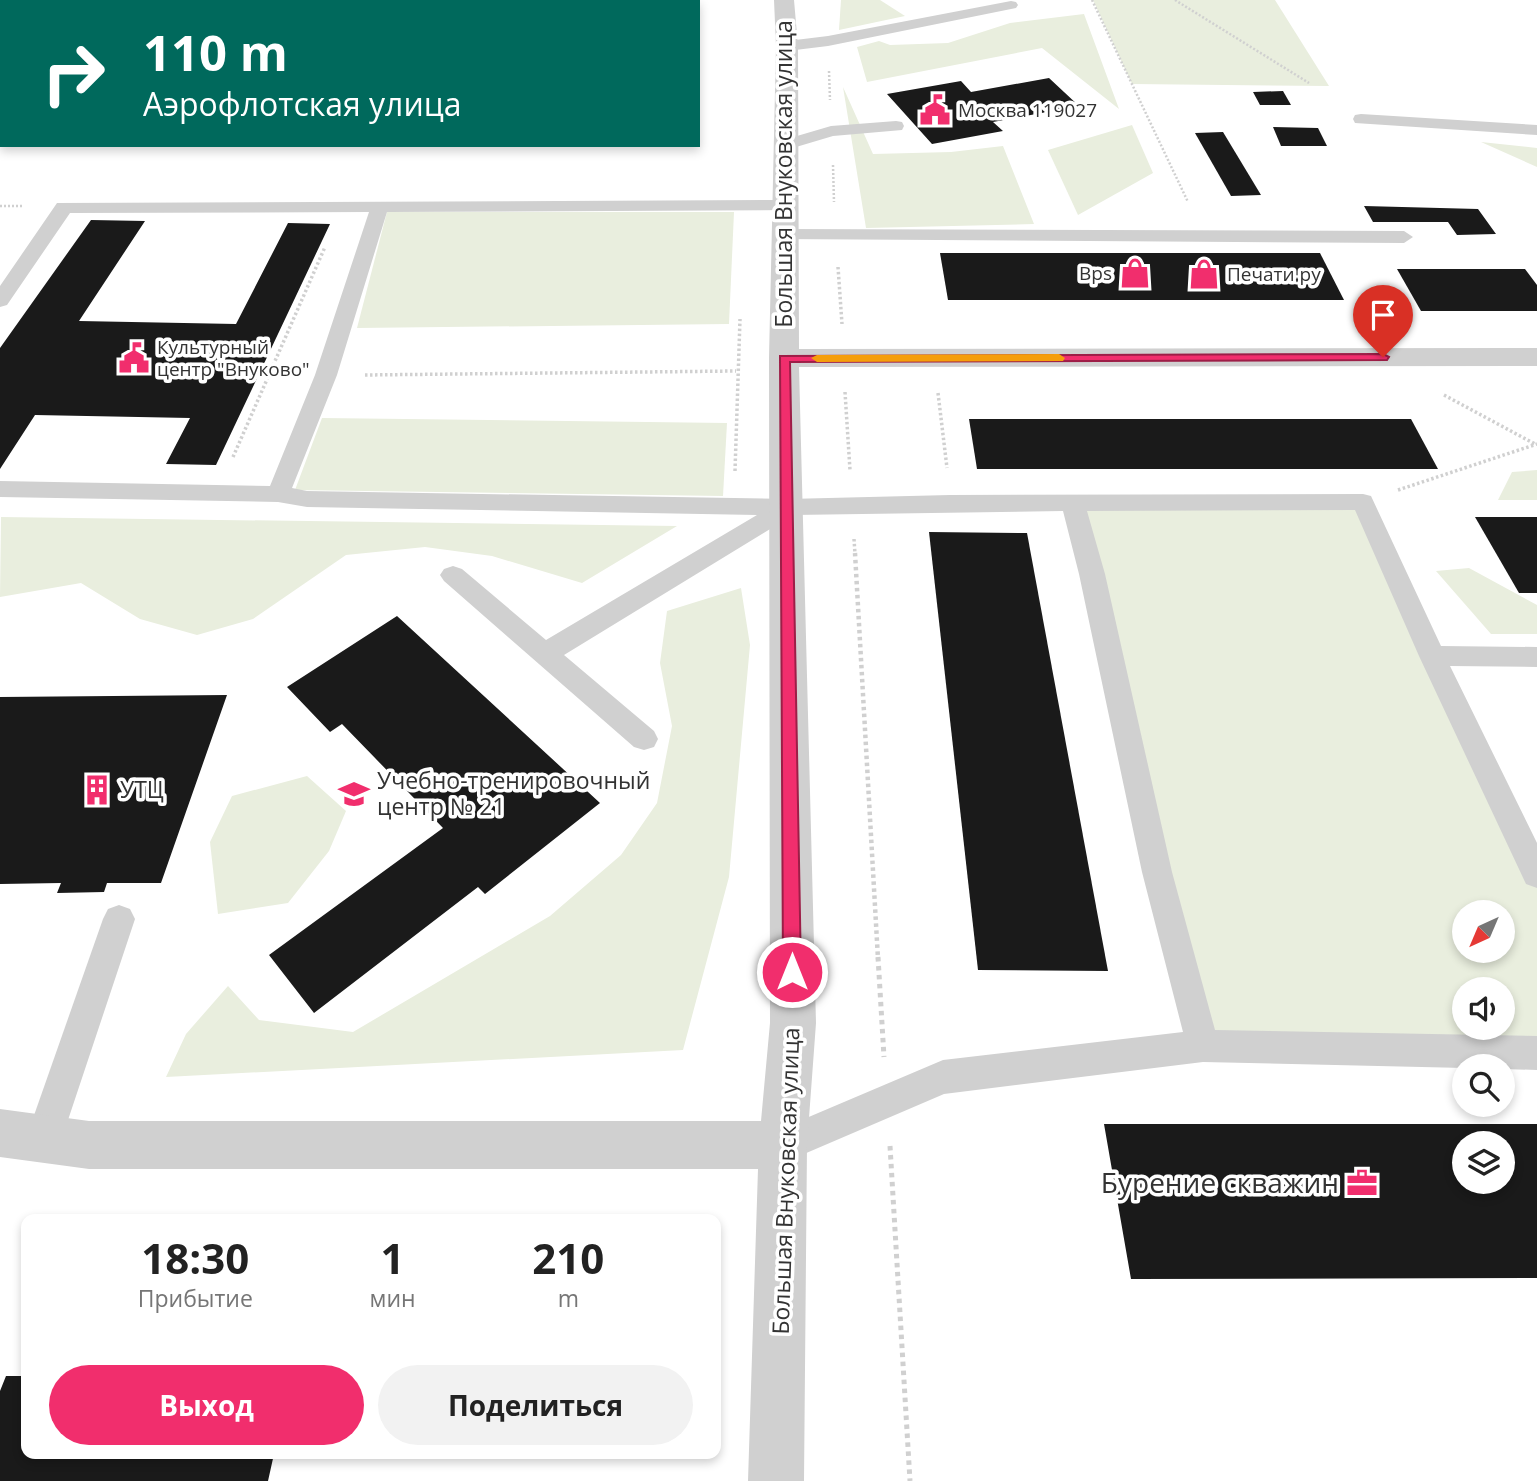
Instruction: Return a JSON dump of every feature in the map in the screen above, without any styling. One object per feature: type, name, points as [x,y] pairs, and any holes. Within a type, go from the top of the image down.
[{"type":"street","name":"Большая Внуковская улица","points":[[776,1481],[783,1145],[793,1023],[784,358],[787,46],[784,0]]},
{"type":"street","points":[[784,358],[1537,357]]},
{"type":"street","points":[[12,1138],[89,1145],[783,1145]]},
{"type":"lane","points":[[787,46],[828,41],[1011,5]]},
{"type":"lane","points":[[1361,119],[1537,130]]},
{"type":"lane","points":[[786,145],[831,131],[896,126]]},
{"type":"lane","points":[[278,494],[326,375],[380,206]]},
{"type":"lane","points":[[0,301],[64,207],[785,206]]},
{"type":"lane","points":[[785,235],[1404,237]]},
{"type":"lane","points":[[0,489],[278,494],[307,499],[788,507],[950,503],[1363,502],[1432,656],[1537,874]]},
{"type":"lane","points":[[1073,503],[1092,574],[1157,872],[1203,1046]]},
{"type":"lane","points":[[545,653],[788,507]]},
{"type":"lane","points":[[453,575],[644,739]]},
{"type":"lane","points":[[1432,656],[1537,657]]},
{"type":"lane","points":[[12,1138],[119,919]]},
{"type":"lane","points":[[783,1145],[943,1077],[1203,1046],[1537,1053]]},
{"type":"path","points":[[1093,0],[1203,235]]},
{"type":"path","points":[[1175,0],[1309,83]]},
{"type":"path","points":[[217,493],[344,205]]},
{"type":"path","points":[[935,358],[950,503]]},
{"type":"path","points":[[269,374],[736,371]]},
{"type":"path","points":[[845,390],[910,1481]]},
{"type":"path","points":[[1434,390],[1536,444]]},
{"type":"path","points":[[1363,502],[1536,444]]},
{"type":"green space","points":[[841,0],[880,0],[905,16],[839,30]]},
{"type":"green space","points":[[1093,0],[1275,0],[1329,86],[1132,84]]},
{"type":"green space","points":[[1084,14],[1119,109],[1042,48],[867,82],[857,47],[879,41],[890,45],[948,43],[1010,23]]},
{"type":"green space","points":[[843,87],[873,154],[951,152],[1003,146],[1034,224],[866,228]]},
{"type":"green space","points":[[1132,125],[1153,173],[1078,215],[1048,150]]},
{"type":"green space","points":[[1481,142],[1537,148],[1537,167]]},
{"type":"green space","points":[[387,212],[734,212],[729,324],[357,328]]},
{"type":"green space","points":[[322,418],[727,423],[723,496],[295,490]]},
{"type":"green space","points":[[1537,470],[1537,500],[1498,500],[1512,472]]},
{"type":"green space","points":[[1363,502],[1537,874],[1537,1053],[1203,1046],[1073,503]]},
{"type":"green space","points":[[1,517],[677,526],[582,583],[492,556],[425,547],[346,555],[253,619],[197,635],[140,619],[81,583],[0,597]]},
{"type":"green space","points":[[1469,568],[1537,605],[1537,634],[1491,634],[1436,571]]},
{"type":"green space","points":[[741,588],[750,645],[729,877],[683,1050],[166,1077],[186,1034],[228,986],[259,1020],[353,1032],[550,916],[621,855],[657,803],[672,726],[660,663],[667,611]]},
{"type":"green space","points":[[307,776],[346,811],[329,851],[288,903],[218,914],[210,842],[232,796]]},
{"type":"building","points":[[1049,78],[1079,106],[993,122],[1003,131],[932,144],[887,94],[961,81],[971,92]]},
{"type":"building","points":[[1283,91],[1291,105],[1260,105],[1253,92]]},
{"type":"building","points":[[1273,127],[1318,128],[1327,146],[1281,146]]},
{"type":"building","points":[[1223,132],[1261,195],[1231,196],[1195,133]]},
{"type":"building","points":[[1364,206],[1478,209],[1496,234],[1457,235],[1448,222],[1373,222]]},
{"type":"building","points":[[91,220],[145,221],[79,321],[236,324],[288,223],[330,224],[216,465],[166,464],[190,418],[35,415],[0,469],[0,348]]},
{"type":"building","points":[[940,253],[1320,253],[1344,300],[948,300]]},
{"type":"building","points":[[1397,269],[1525,269],[1537,285],[1537,311],[1421,311]]},
{"type":"building","points":[[969,419],[1411,419],[1438,469],[977,469]]},
{"type":"building","points":[[1475,517],[1537,517],[1537,593],[1519,593]]},
{"type":"building","points":[[929,532],[1027,533],[1108,971],[978,970]]},
{"type":"building","points":[[397,616],[600,803],[485,894],[478,887],[314,1013],[269,955],[443,828],[342,724],[330,732],[287,687]]},
{"type":"building","name":"УТЦ","points":[[227,695],[161,883],[107,883],[104,892],[57,893],[61,883],[0,884],[0,697]]},
{"type":"building","points":[[1104,1124],[1537,1124],[1537,1278],[1131,1279]]},
{"type":"building","points":[[6,1376],[21,1376],[21,1459],[273,1459],[268,1481],[0,1481],[0,1391]]},
{"type":"slow traffic","points":[[817,358],[1059,358]]},
{"type":"place","name":"Москва 119027","points":[[935,110]]},
{"type":"place","name":"Bps","points":[[1135,273]]},
{"type":"place","name":"Печати.ру","points":[[1204,274]]},
{"type":"place","name":"Культурный центр \"Внуково\"","points":[[134,358]]},
{"type":"place","name":"УТЦ","points":[[97,790]]},
{"type":"place","name":"Учебно-тренировочный центр № 21","points":[[354,794]]},
{"type":"place","name":"Бурение скважин","points":[[1362,1183]]},
{"type":"route","points":[[792,972],[784,358],[1383,357]]}]
